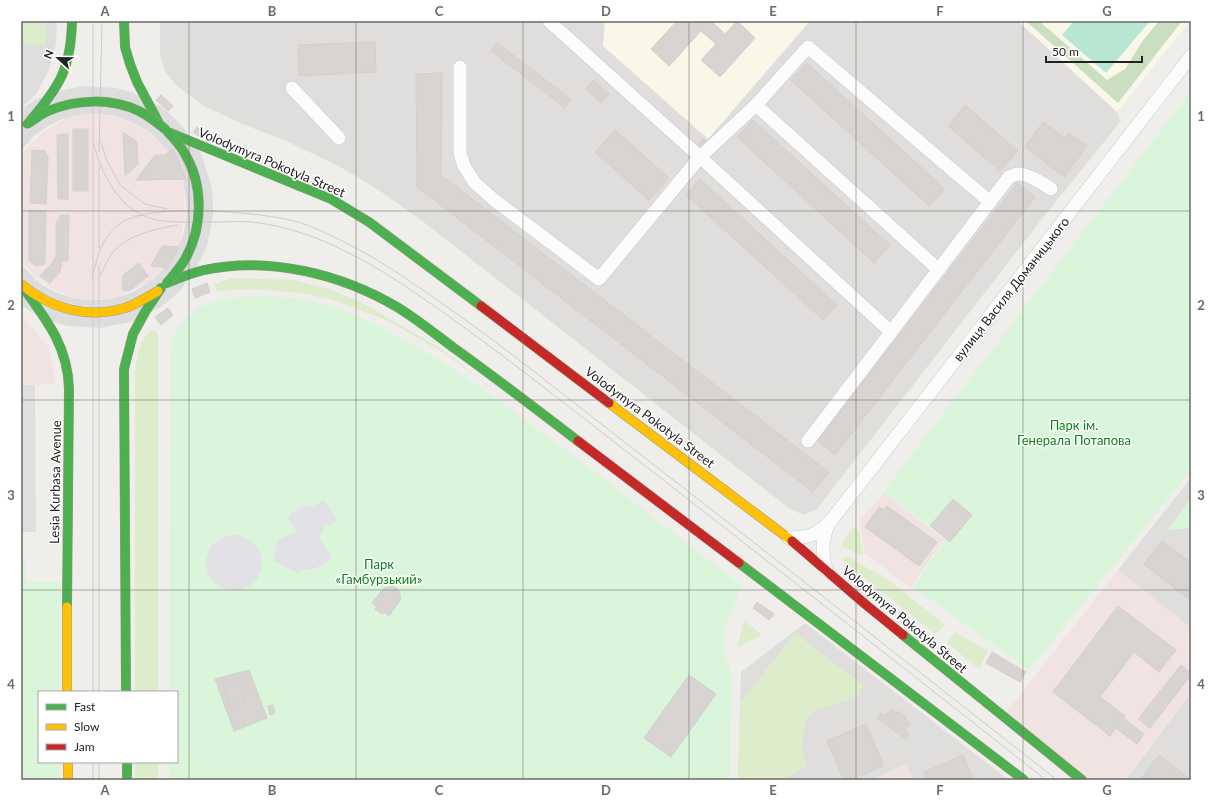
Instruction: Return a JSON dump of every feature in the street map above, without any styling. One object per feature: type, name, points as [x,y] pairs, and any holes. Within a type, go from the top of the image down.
[{"type":"street","points":[[24,127],[47,100],[61,78],[72,39],[72,21]]},
{"type":"street","points":[[124,21],[127,54],[131,68],[160,125]]},
{"type":"street","points":[[549,21],[891,332]]},
{"type":"street","points":[[460,66],[460,153],[464,166],[474,183],[599,279],[700,157],[756,105],[808,47],[990,202]]},
{"type":"street","name":"вулиця Василя Доманицького","points":[[789,538],[801,538],[816,534],[824,529],[830,522],[1191,56]]},
{"type":"street","points":[[292,88],[339,138]]},
{"type":"street","points":[[21,284],[40,299],[64,309],[88,313],[113,311],[137,304],[158,291],[167,283],[184,261],[195,235],[199,208],[196,180],[185,154],[168,132],[140,112],[118,104],[94,101],[70,103],[48,111],[24,127]]},
{"type":"street","points":[[756,105],[939,270]]},
{"type":"street","name":"Volodymyra Pokotyla Street","points":[[168,132],[331,199],[369,222],[789,538],[871,609],[1082,780]]},
{"type":"street","points":[[808,441],[1009,177],[1018,174],[1029,177],[1041,182],[1051,189]]},
{"type":"street","points":[[167,283],[209,269],[237,266],[275,266],[295,268],[352,285],[395,306],[480,367],[1024,780]]},
{"type":"street","name":"Lesia Kurbasa Avenue","points":[[21,284],[49,323],[57,339],[64,354],[70,389],[67,560],[67,691]]},
{"type":"street","points":[[126,691],[124,369],[133,334],[158,291]]},
{"type":"street","name":"вулиця Василя Доманицького","points":[[826,570],[822,557],[823,540],[825,531],[830,522]]},
{"type":"street","points":[[68,763],[68,780]]},
{"type":"street","points":[[127,763],[127,780]]},
{"type":"shaded area","points":[[21,21],[57,21],[56,44],[49,70],[36,94],[21,108]]},
{"type":"shaded area","points":[[160,21],[1018,21],[1117,112],[1120,122],[1045,215],[817,509],[804,515],[790,509],[425,223],[383,193],[339,166],[284,140],[240,123],[202,105],[176,85],[165,71],[160,54]]},
{"type":"shaded area","points":[[605,21],[810,21],[708,139],[603,46]]},
{"type":"shaded area","points":[[1018,21],[1190,21],[1117,112]]},
{"type":"shaded area","points":[[86,114],[120,118],[150,133],[159,142],[173,147],[187,182],[183,183],[185,215],[179,245],[162,271],[145,284],[115,298],[87,300],[69,296],[51,288],[36,277],[21,261],[21,154],[42,133],[55,125],[67,118]]},
{"type":"shaded area","points":[[21,315],[49,347],[56,384],[21,385]]},
{"type":"shaded area","points":[[21,385],[35,385],[36,532],[21,532]]},
{"type":"shaded area","points":[[1191,478],[1191,628],[1118,570]]},
{"type":"shaded area","points":[[884,493],[944,539],[910,588],[865,553],[859,520]]},
{"type":"shaded area","points":[[324,500],[338,521],[325,526],[319,538],[332,558],[316,568],[297,573],[273,561],[279,539],[297,531],[288,517],[299,507],[313,506]]},
{"type":"shaded area","points":[[234,535],[245,537],[254,543],[260,552],[262,563],[260,574],[254,583],[245,589],[234,591],[223,589],[214,583],[208,574],[206,563],[208,552],[214,543],[223,537]]},
{"type":"shaded area","points":[[1118,570],[1191,628],[1191,693],[1124,780],[1085,780],[1005,714]]},
{"type":"shaded area","points":[[805,623],[1009,780],[738,780],[741,672]]},
{"type":"shaded area","points":[[1191,693],[1191,780],[1125,780],[1133,770]]},
{"type":"shaded area","points":[[906,764],[913,780],[871,780]]},
{"type":"green space","points":[[21,21],[46,21],[46,45],[21,44]]},
{"type":"green space","points":[[1026,21],[1039,21],[1107,80],[1125,69],[1142,42],[1159,21],[1182,21],[1118,103]]},
{"type":"green space","points":[[1074,21],[1150,21],[1106,73],[1062,35]]},
{"type":"green space","name":"Парк ім. Генерала Потапова","points":[[1191,91],[1191,470],[1029,670],[913,587],[946,539],[883,492]]},
{"type":"green space","points":[[232,278],[294,280],[326,288],[357,300],[440,348],[539,425],[446,354],[386,320],[333,300],[301,293],[254,289],[217,291],[214,285]]},
{"type":"green space","name":"Парк «Гамбурзький»","points":[[258,296],[295,298],[332,306],[372,322],[439,360],[488,393],[585,464],[742,586],[723,632],[725,655],[732,674],[730,780],[169,780],[169,763],[178,763],[178,691],[169,691],[171,347],[177,332],[184,321],[193,312],[204,305],[216,301]]},
{"type":"green space","points":[[153,330],[158,333],[158,691],[135,691],[135,374],[139,349],[148,333]]},
{"type":"green space","points":[[1191,498],[1191,528],[1168,530]]},
{"type":"green space","points":[[853,527],[859,531],[863,556],[841,546]]},
{"type":"green space","points":[[846,556],[887,579],[945,625],[935,634],[842,560]]},
{"type":"green space","points":[[21,562],[26,562],[26,582],[60,582],[60,691],[38,691],[38,763],[60,763],[60,780],[21,780]]},
{"type":"green space","points":[[744,620],[762,635],[737,648]]},
{"type":"green space","points":[[955,632],[988,651],[979,669],[947,643]]},
{"type":"green space","points":[[795,633],[863,685],[858,697],[815,710],[806,721],[802,752],[807,765],[784,780],[738,780],[740,703]]},
{"type":"green space","points":[[135,763],[158,763],[158,780],[135,780]]},
{"type":"pier","points":[[84,86],[116,88],[131,92],[160,106],[172,116],[183,127],[201,154],[211,184],[213,199],[213,215],[207,246],[200,261],[183,287],[159,308],[131,322],[100,328],[68,326],[53,322],[38,316],[21,305],[21,264],[36,280],[47,288],[73,298],[101,300],[128,294],[152,280],[171,260],[183,235],[187,207],[183,180],[171,155],[152,134],[141,127],[115,116],[88,114],[60,120],[36,134],[21,150],[21,109],[39,98],[54,92]]},
{"type":"building","points":[[677,21],[711,21],[725,34],[737,21],[755,38],[720,77],[701,60],[716,44],[701,31],[669,66],[651,49]]},
{"type":"building","points":[[375,42],[376,72],[299,76],[298,45]]},
{"type":"building","points":[[497,43],[571,99],[565,108],[491,51]]},
{"type":"building","points":[[807,63],[945,189],[929,206],[791,80]]},
{"type":"building","points":[[442,73],[441,175],[829,472],[813,492],[417,187],[416,74]]},
{"type":"building","points":[[593,80],[609,94],[601,103],[586,89]]},
{"type":"building","points":[[161,95],[173,106],[168,111],[156,100]]},
{"type":"building","points":[[965,105],[1018,151],[1000,171],[948,126]]},
{"type":"building","points":[[753,120],[890,245],[874,263],[737,137]]},
{"type":"building","points":[[1043,122],[1065,138],[1069,133],[1087,146],[1064,177],[1025,147]]},
{"type":"building","points":[[197,127],[207,134],[203,139],[193,132]]},
{"type":"building","points":[[73,129],[88,129],[88,191],[73,191]]},
{"type":"building","points":[[615,130],[669,178],[649,200],[595,152]]},
{"type":"building","points":[[123,132],[137,142],[138,164],[125,176]]},
{"type":"building","points":[[68,134],[68,199],[58,199],[57,135]]},
{"type":"building","points":[[703,139],[709,145],[701,153],[695,148]]},
{"type":"building","points":[[173,149],[186,179],[136,180],[155,155],[165,155]]},
{"type":"building","points":[[32,150],[45,151],[48,157],[46,204],[30,203]]},
{"type":"building","points":[[700,179],[837,305],[823,320],[686,195]]},
{"type":"building","points":[[1017,183],[1035,197],[835,455],[817,441]]},
{"type":"building","points":[[29,210],[46,211],[45,262],[43,265],[34,265],[29,260]]},
{"type":"building","points":[[60,215],[69,215],[68,261],[62,261],[56,256],[56,222],[60,218]]},
{"type":"building","points":[[162,246],[179,247],[167,269],[151,266]]},
{"type":"building","points":[[56,256],[62,261],[60,272],[50,283],[40,276],[52,263]]},
{"type":"building","points":[[139,263],[148,276],[129,291],[122,290],[123,275]]},
{"type":"building","points":[[207,283],[210,292],[195,298],[192,289]]},
{"type":"building","points":[[168,308],[173,315],[161,325],[155,317]]},
{"type":"building","points":[[953,499],[972,515],[950,542],[930,526]]},
{"type":"building","points":[[887,506],[937,542],[919,566],[865,527],[879,507],[884,510]]},
{"type":"building","points":[[1162,541],[1191,563],[1191,601],[1144,564]]},
{"type":"building","points":[[392,586],[397,588],[401,599],[389,616],[384,612],[382,614],[375,609],[377,607],[372,603],[385,587],[387,588]]},
{"type":"building","points":[[757,602],[774,614],[769,620],[753,608]]},
{"type":"building","points":[[1118,606],[1176,650],[1159,672],[1134,652],[1100,697],[1125,716],[1123,718],[1144,734],[1137,744],[1116,728],[1110,736],[1053,692]]},
{"type":"building","points":[[992,652],[1026,672],[1020,682],[986,663]]},
{"type":"building","points":[[1181,665],[1191,673],[1191,675],[1150,728],[1138,719]]},
{"type":"building","points":[[249,670],[267,718],[234,731],[215,679]]},
{"type":"building","points":[[689,675],[716,694],[671,757],[644,738]]},
{"type":"building","points":[[238,677],[245,702],[230,706],[222,681]]},
{"type":"building","points":[[273,705],[275,713],[270,715],[268,706]]},
{"type":"building","points":[[891,709],[896,713],[898,711],[906,717],[905,719],[910,723],[905,731],[909,734],[905,739],[877,718],[880,713],[885,716]]},
{"type":"building","points":[[866,724],[884,766],[850,780],[844,780],[827,741]]},
{"type":"building","points":[[963,755],[974,780],[927,780],[924,772]]},
{"type":"building","points":[[1159,755],[1191,780],[1147,780],[1142,777]]},
{"type":"tram line","points":[[93,21],[93,691]]},
{"type":"tram line","points":[[99,152],[102,21]]},
{"type":"tram line","points":[[93,142],[102,169],[108,181],[116,193],[135,211],[162,221],[251,222],[288,229],[324,241],[347,252],[410,289],[532,378],[1046,780]]},
{"type":"tram line","points":[[101,143],[108,163],[121,186],[145,204],[167,209]]},
{"type":"tram line","points":[[99,166],[99,248]]},
{"type":"tram line","points":[[92,279],[101,248],[108,235],[121,223],[135,217],[156,213],[180,211],[234,212],[282,218],[308,225],[350,245],[378,260],[404,277],[506,350],[1057,780]]},
{"type":"tram line","points":[[100,276],[110,256],[124,243],[140,234],[177,225]]},
{"type":"tram line","points":[[99,266],[99,691]]},
{"type":"tram line","points":[[93,763],[93,780]]},
{"type":"tram line","points":[[99,763],[99,780]]},
{"type":"traffic: fast","points":[[30,121],[49,97],[62,76],[69,52],[72,21]]},
{"type":"traffic: fast","points":[[124,21],[125,47],[130,64],[137,82],[160,125],[165,129]]},
{"type":"traffic: fast","points":[[27,124],[45,112],[59,107],[82,102],[106,102],[128,107],[142,113],[160,125]]},
{"type":"traffic: fast","points":[[168,132],[331,199],[369,222],[481,306]]},
{"type":"traffic: fast","points":[[167,283],[182,264],[190,249],[198,222],[199,208],[196,180],[191,166],[182,148],[168,132]]},
{"type":"traffic: fast","points":[[167,283],[204,270],[229,266],[254,265],[304,271],[352,285],[375,295],[412,316],[578,441]]},
{"type":"traffic: fast","points":[[22,286],[54,334],[65,359],[68,374],[67,607]]},
{"type":"traffic: fast","points":[[126,691],[124,369],[133,334],[161,288]]},
{"type":"traffic: fast","points":[[739,563],[1024,780]]},
{"type":"traffic: fast","points":[[903,635],[1082,780]]},
{"type":"traffic: fast","points":[[127,763],[127,780]]},
{"type":"traffic: slow","points":[[21,284],[45,300],[70,310],[83,312],[111,311],[125,308],[158,291]]},
{"type":"traffic: slow","points":[[609,403],[792,541]]},
{"type":"traffic: slow","points":[[67,607],[67,691]]},
{"type":"traffic: slow","points":[[68,763],[68,780]]},
{"type":"traffic: jam","points":[[481,306],[609,403]]},
{"type":"traffic: jam","points":[[578,441],[739,563]]},
{"type":"traffic: jam","points":[[792,541],[903,635]]}]
